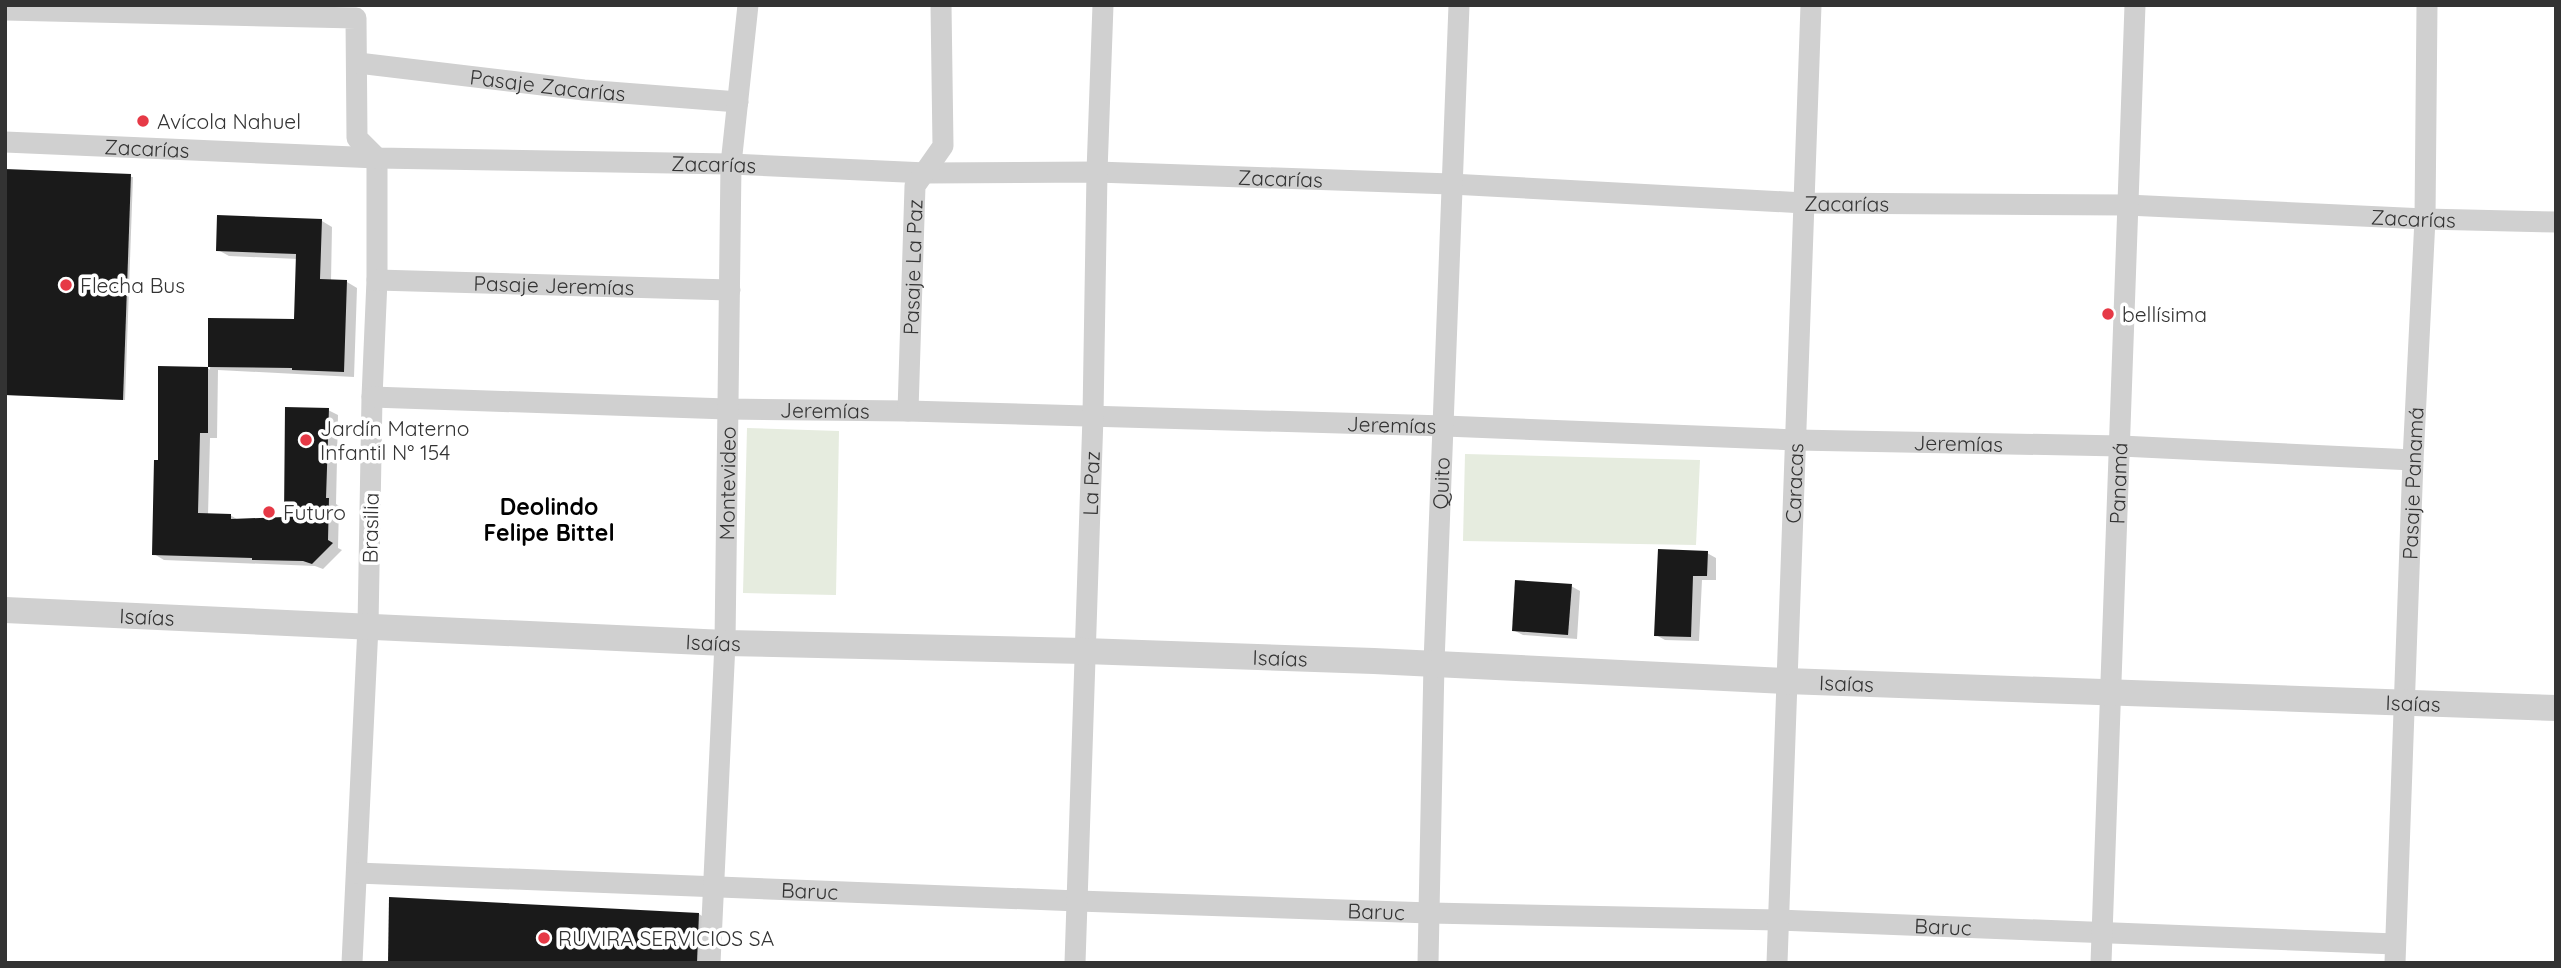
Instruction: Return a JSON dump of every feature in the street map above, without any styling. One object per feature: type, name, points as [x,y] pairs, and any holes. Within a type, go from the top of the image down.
[{"type":"street","name":"Montevideo","points":[[710,963],[725,643],[731,164],[748,5]]},
{"type":"street","name":"Pasaje La Paz","points":[[908,411],[915,186],[943,146],[941,5]]},
{"type":"street","name":"La Paz","points":[[1075,963],[1103,5]]},
{"type":"street","name":"Quito","points":[[1428,963],[1434,663],[1459,5]]},
{"type":"street","name":"Caracas","points":[[1777,963],[1811,5]]},
{"type":"street","name":"Panamá","points":[[2101,963],[2135,5]]},
{"type":"street","name":"Pasaje Panamá","points":[[2395,953],[2413,460],[2425,219],[2427,5]]},
{"type":"street","points":[[5,10],[356,18],[357,138],[377,158]]},
{"type":"street","name":"Pasaje Zacarías","points":[[358,62],[584,90],[738,102]]},
{"type":"street","name":"Zacarías","points":[[5,142],[377,158],[731,164],[926,173],[1097,173],[1451,184],[1804,204],[2127,205],[2425,219],[2556,222]]},
{"type":"street","name":"Brasilia","points":[[352,963],[368,626],[377,280],[377,158]]},
{"type":"street","name":"Pasaje Jeremías","points":[[377,280],[730,290]]},
{"type":"street","name":"Jeremías","points":[[372,397],[727,409],[1445,425],[1796,440],[2121,446],[2413,460]]},
{"type":"street","name":"Isaías","points":[[5,611],[725,643],[1084,651],[1434,663],[1786,681],[2556,708]]},
{"type":"street","name":"Baruc","points":[[357,873],[1430,913],[1778,920],[2101,933],[2395,953]]},
{"type":"shaded area","points":[[747,428],[839,431],[836,595],[743,593]]},
{"type":"shaded area","points":[[1465,454],[1700,460],[1696,545],[1463,541]]},
{"type":"building","name":"Flecha Bus","points":[[5,169],[131,174],[123,400],[5,395]]},
{"type":"building","points":[[217,215],[322,219],[320,279],[347,280],[344,372],[208,367],[208,318],[294,319],[296,254],[216,251]]},
{"type":"building","points":[[158,366],[208,367],[208,433],[200,433],[198,513],[231,514],[231,519],[284,517],[285,407],[329,408],[326,498],[329,498],[328,540],[333,543],[312,564],[252,558],[152,555],[154,460],[158,460]]},
{"type":"building","points":[[1658,549],[1708,551],[1707,576],[1693,576],[1691,637],[1654,636]]},
{"type":"building","points":[[1515,580],[1572,584],[1568,635],[1512,631]]},
{"type":"building","name":"RUVIRA SERVICIOS SA","points":[[389,897],[699,913],[697,963],[388,963]]},
{"type":"place","name":"Avícola Nahuel","points":[[143,121]]},
{"type":"place","name":"Flecha Bus","points":[[66,285]]},
{"type":"place","name":"bellísima","points":[[2108,314]]},
{"type":"place","name":"Jardín Materno Infantil N° 154","points":[[306,440]]},
{"type":"place","name":"Futuro","points":[[269,512]]},
{"type":"place","name":"RUVIRA SERVICIOS SA","points":[[544,938]]},
{"type":"district","name":"Deolindo Felipe Bittel","points":[[549,519]]}]
